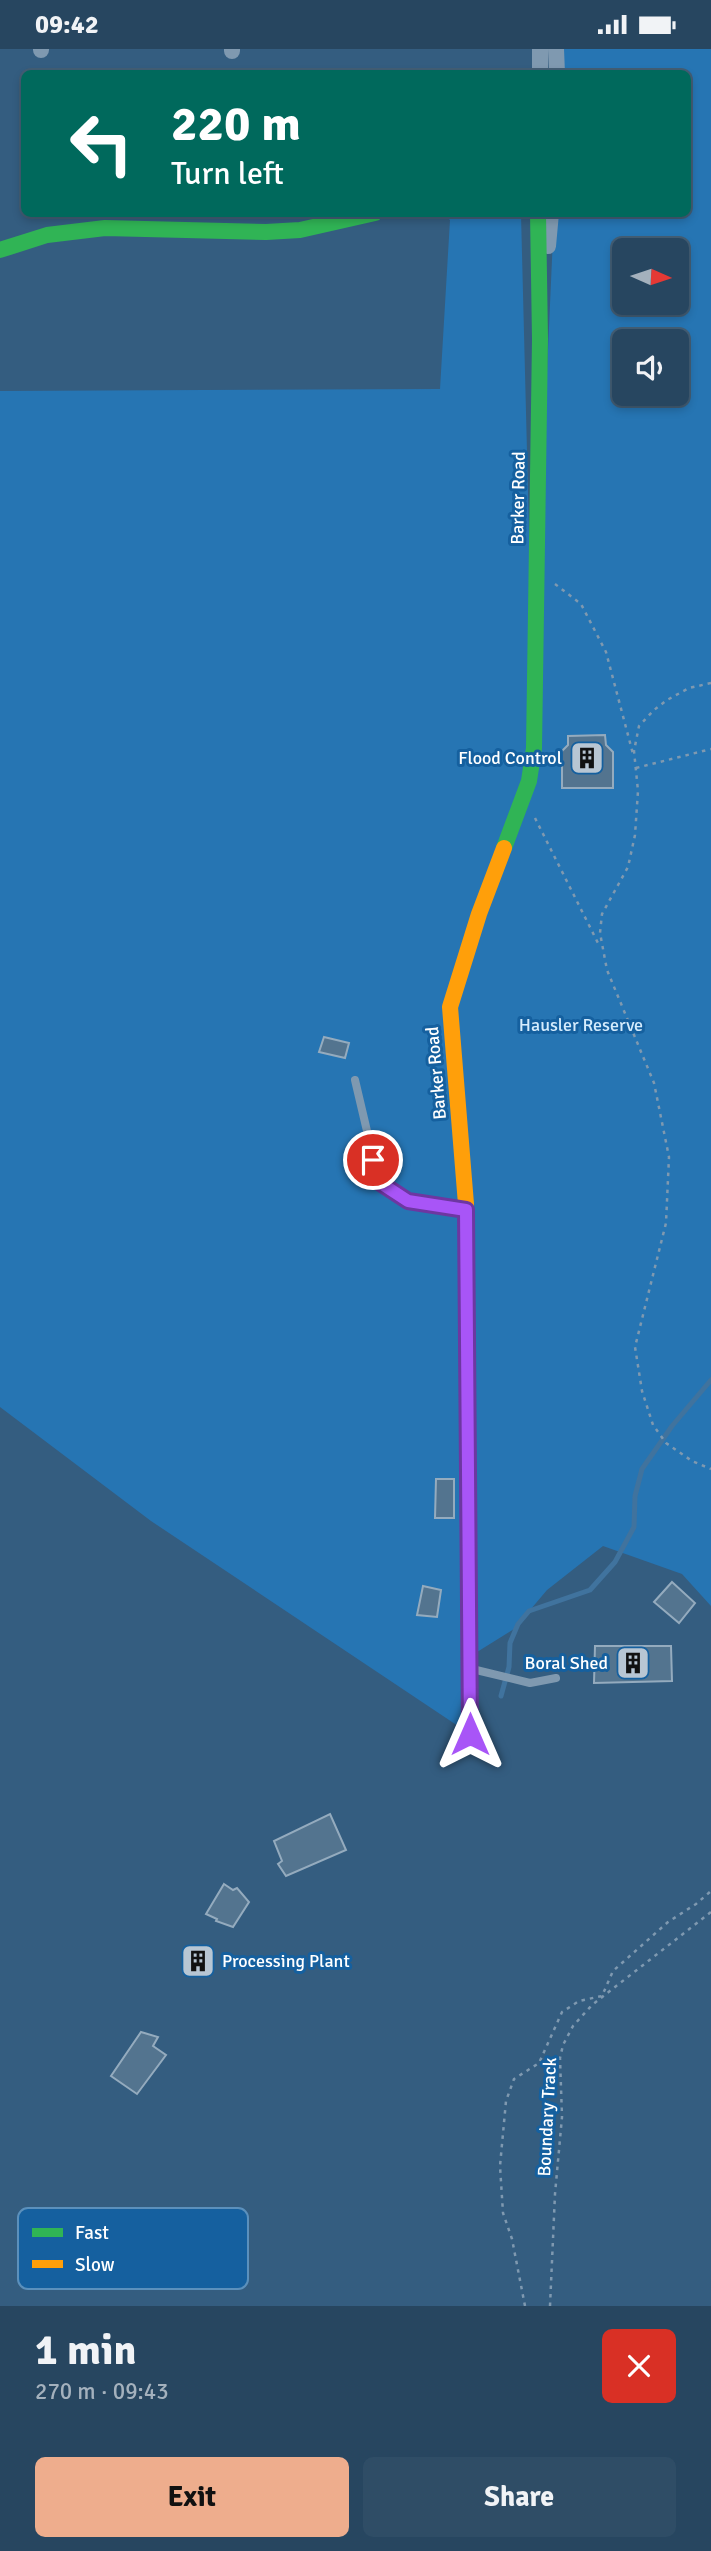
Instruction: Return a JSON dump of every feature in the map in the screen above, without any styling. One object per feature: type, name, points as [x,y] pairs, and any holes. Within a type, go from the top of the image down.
[{"type":"street","points":[[556,49],[557,70]]},
{"type":"street","points":[[0,250],[47,235],[106,228],[266,232],[300,230],[357,217]]},
{"type":"street","name":"Barker Road","points":[[470,1734],[466,1210],[450,1007],[479,913],[530,781],[534,748],[540,339],[538,217]]},
{"type":"street","name":"Barker Road","points":[[540,339],[551,217]]},
{"type":"lane","points":[[355,1080],[379,1182],[408,1201],[466,1210]]},
{"type":"lane","points":[[469,1668],[530,1683],[556,1678]]},
{"type":"path","points":[[536,576],[552,581],[581,604],[594,628],[606,652],[636,768]]},
{"type":"path","points":[[601,950],[603,914],[628,867],[635,835],[638,791],[634,751],[639,726],[654,710],[690,688],[711,683]]},
{"type":"path","points":[[636,768],[711,749]]},
{"type":"path","points":[[524,797],[601,950],[654,1083],[669,1157],[666,1223],[635,1347],[642,1391],[653,1425],[666,1443],[692,1461],[711,1469]]},
{"type":"path","points":[[525,2306],[512,2239],[503,2213],[500,2165],[506,2101],[513,2079],[539,2063],[562,2012],[579,2001],[602,1996],[613,1971],[668,1922],[711,1891]]},
{"type":"path","name":"Boundary Track","points":[[550,2306],[555,2194],[562,2117],[563,2045],[573,2026],[602,1996],[711,1912]]},
{"type":"green space","name":"Hausler Reserve","points":[[564,49],[711,49],[711,1606],[682,1574],[603,1546],[547,1590],[514,1629],[469,1657],[470,1734],[151,1521],[0,1407],[0,391],[440,389],[450,220],[446,217],[521,217],[533,690],[554,217],[691,217],[691,70],[562,70]]},
{"type":"building","name":"Flood Control","points":[[605,735],[606,745],[613,752],[613,788],[562,788],[562,751],[568,745],[568,736]]},
{"type":"building","points":[[324,1037],[349,1043],[345,1058],[319,1052]]},
{"type":"building","points":[[436,1479],[454,1479],[454,1518],[435,1518]]},
{"type":"building","points":[[672,1582],[695,1603],[679,1623],[654,1602]]},
{"type":"building","points":[[423,1586],[441,1590],[437,1617],[417,1615]]},
{"type":"building","name":"Boral Shed","points":[[595,1646],[671,1646],[672,1681],[594,1683]]},
{"type":"building","points":[[330,1814],[346,1850],[286,1876],[278,1864],[282,1861],[274,1841]]},
{"type":"building","points":[[224,1884],[233,1890],[237,1888],[249,1902],[233,1927],[206,1914]]},
{"type":"building","points":[[141,2032],[158,2037],[153,2046],[166,2055],[137,2094],[111,2076]]},
{"type":"waterway","points":[[501,1696],[509,1667],[510,1643],[518,1624],[529,1611],[590,1590],[615,1562],[634,1527],[635,1496],[642,1469],[672,1426],[711,1380]]},
{"type":"traffic: fast","points":[[0,250],[47,235],[105,228],[266,232],[300,230],[357,217]]},
{"type":"traffic: fast","points":[[504,848],[529,781],[534,748],[540,339],[538,217]]},
{"type":"traffic: fast","points":[[466,1204],[470,1734]]},
{"type":"traffic: slow","points":[[466,1204],[450,1007],[479,914],[504,848]]},
{"type":"place","name":"Flood Control","points":[[587,758]]},
{"type":"place","name":"Boral Shed","points":[[633,1663]]},
{"type":"place","name":"Processing Plant","points":[[198,1961]]},
{"type":"route","points":[[373,1160],[379,1182],[408,1201],[466,1210],[470,1734]]}]
